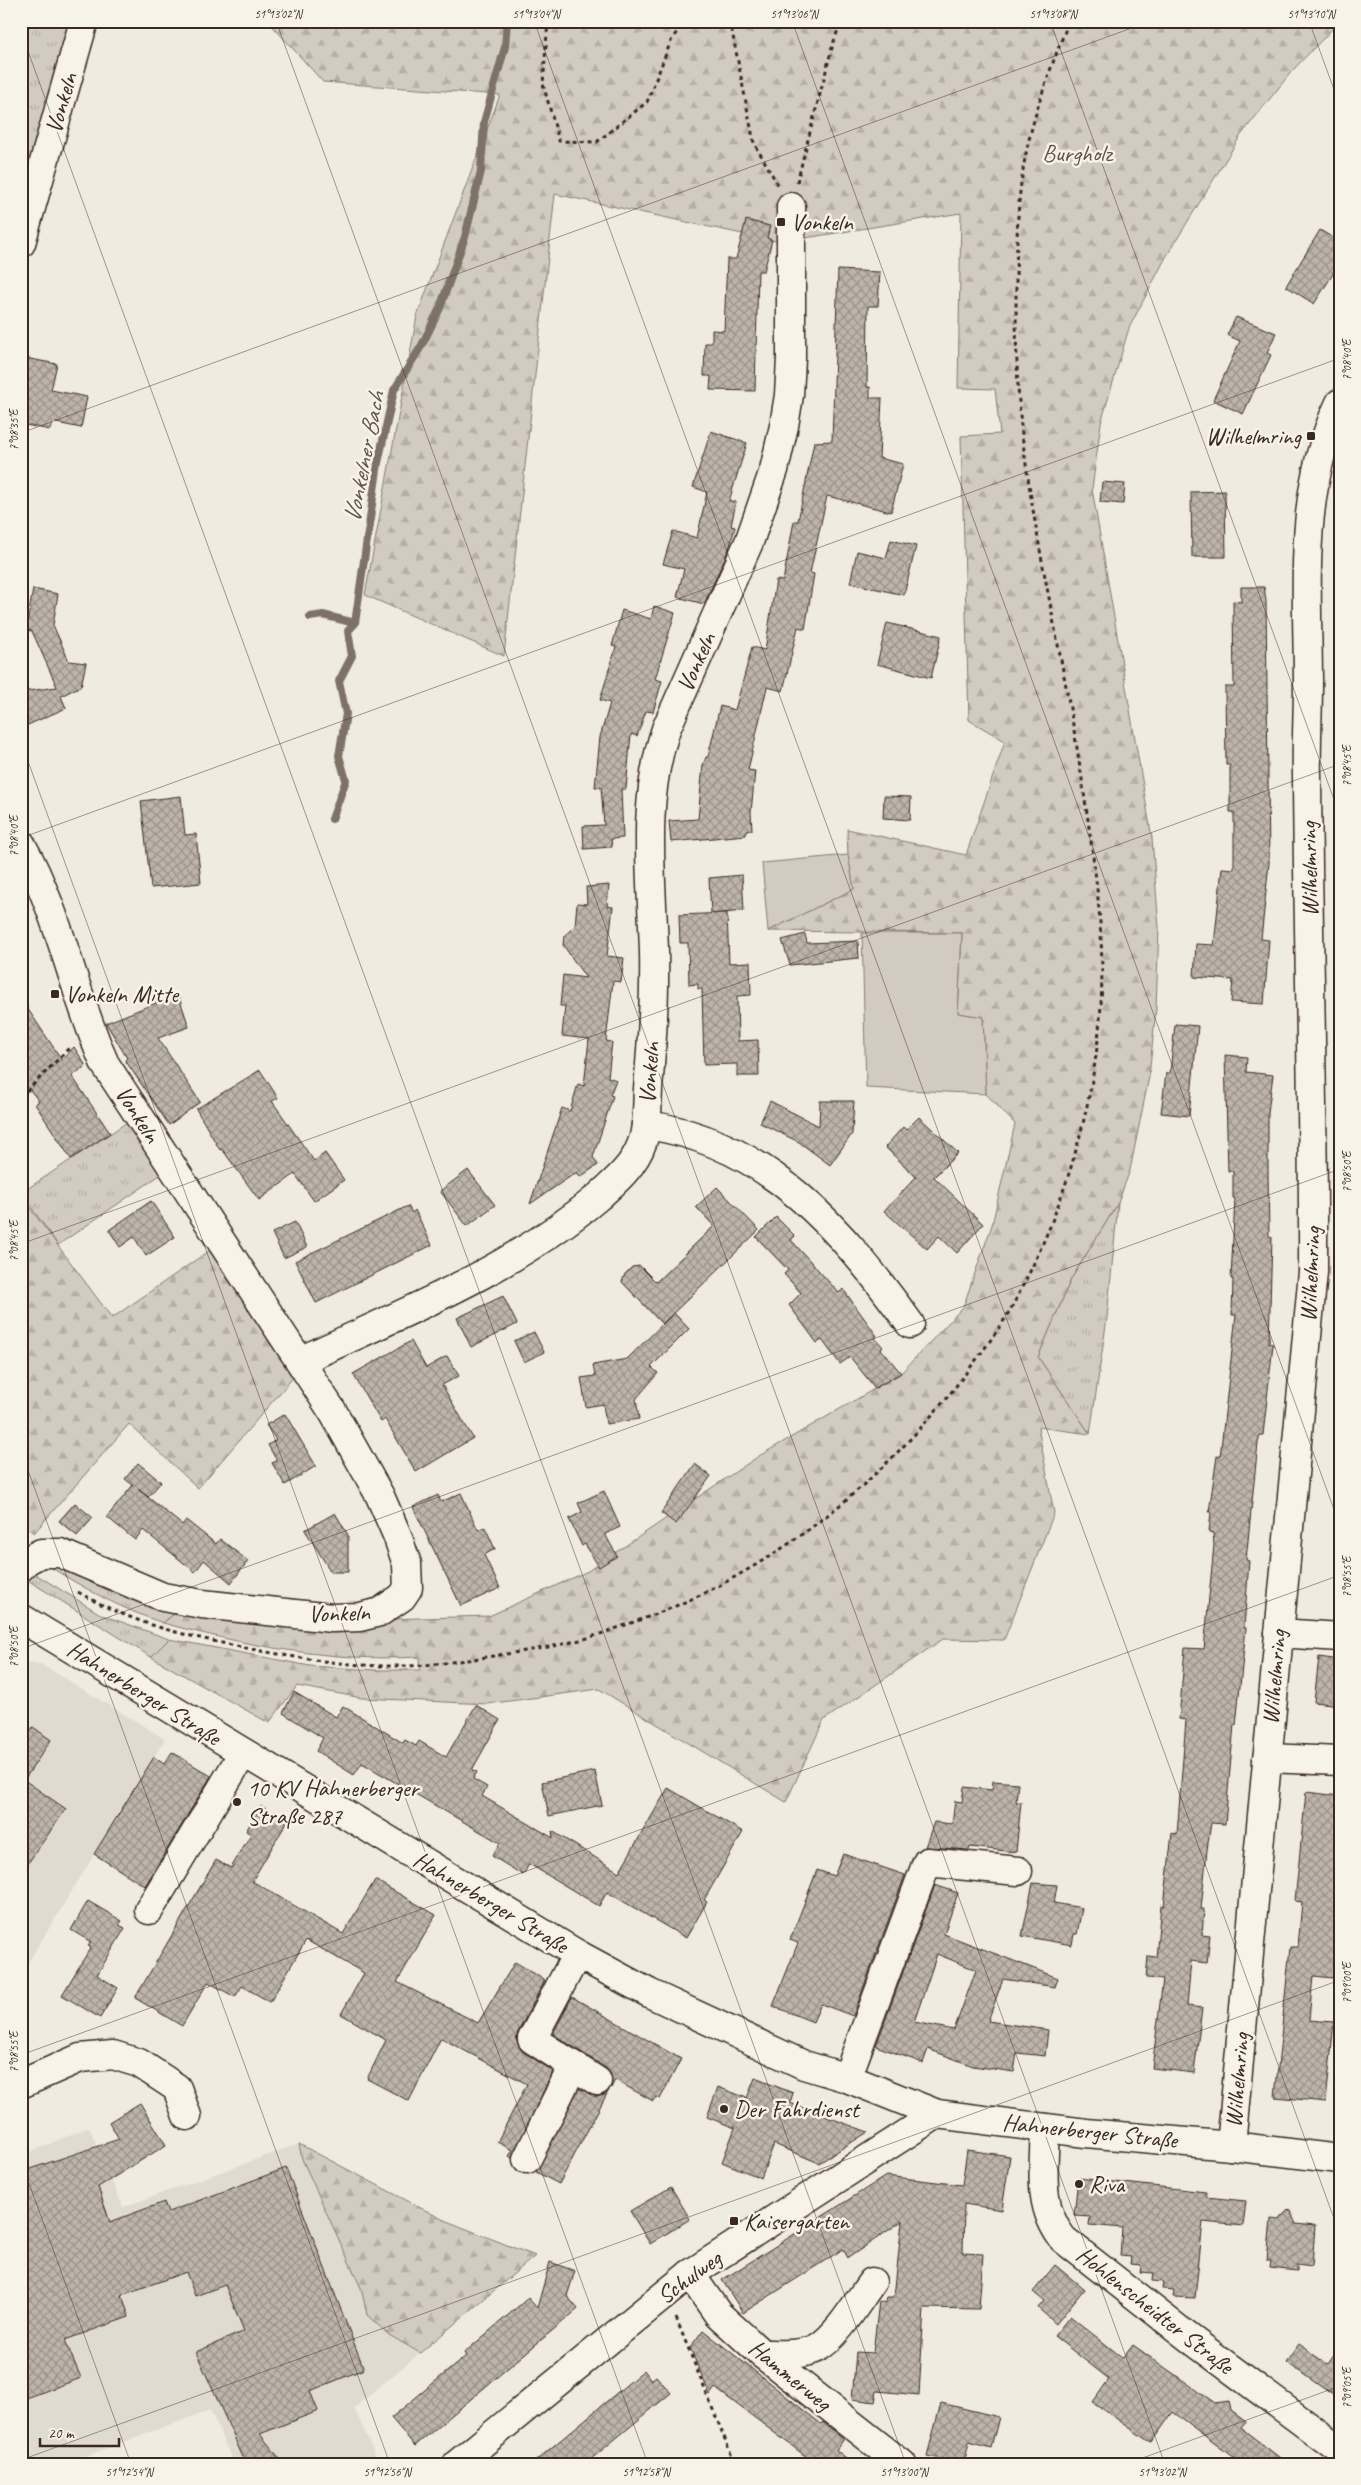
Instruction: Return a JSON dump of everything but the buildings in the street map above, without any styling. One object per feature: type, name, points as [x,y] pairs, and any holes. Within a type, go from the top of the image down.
[{"type":"street","name":"Vonkeln","points":[[21,243],[84,21]]},
{"type":"street","name":"Vonkeln","points":[[300,1362],[488,1272],[579,1213],[629,1167],[643,1141],[646,1125],[654,973],[649,808],[658,754],[666,729],[749,542],[778,453],[789,395],[791,359],[791,207]]},
{"type":"street","name":"Wilhelmring","points":[[1231,2146],[1313,1272],[1314,1140],[1306,774],[1307,584],[1310,501],[1328,432],[1340,403]]},
{"type":"street","name":"Vonkeln","points":[[21,844],[48,903],[88,1028],[105,1064],[333,1412],[380,1496],[405,1557],[409,1580],[408,1588],[402,1597],[380,1612],[360,1617],[305,1616],[163,1597],[60,1553],[41,1553],[21,1567]]},
{"type":"street","name":"Vonkeln","points":[[646,1125],[671,1128],[713,1143],[749,1162],[806,1200],[871,1270],[910,1324]]},
{"type":"street","name":"Hahnerberger Straße","points":[[21,1618],[577,1954],[683,2009],[804,2065],[847,2078],[937,2114],[1045,2128],[1340,2158]]},
{"type":"street","points":[[1279,1633],[1340,1637]]},
{"type":"street","points":[[149,1910],[243,1753]]},
{"type":"street","points":[[1267,1758],[1340,1761]]},
{"type":"street","points":[[847,2078],[927,1862],[1018,1871]]},
{"type":"street","points":[[577,1954],[532,2039],[597,2081]]},
{"type":"street","points":[[21,2084],[80,2058],[113,2055],[139,2062],[177,2088],[187,2116]]},
{"type":"street","points":[[527,2159],[574,2066]]},
{"type":"street","name":"Schulweg","points":[[457,2464],[690,2274],[937,2114]]},
{"type":"street","name":"Hohlenscheidter Straße","points":[[1045,2128],[1044,2195],[1046,2211],[1063,2239],[1188,2337],[1340,2450]]},
{"type":"street","name":"Hammerweg","points":[[690,2274],[718,2314],[762,2354],[902,2464]]},
{"type":"street","points":[[762,2354],[800,2353],[816,2348],[830,2338],[872,2282]]},
{"type":"path","points":[[548,21],[543,84],[560,141],[597,142],[647,102],[671,41],[684,21]]},
{"type":"path","points":[[730,21],[754,142],[791,207]]},
{"type":"path","points":[[791,207],[833,44],[841,21]]},
{"type":"path","points":[[102,1606],[167,1632],[296,1658],[338,1663],[406,1666],[523,1652],[584,1639],[671,1609],[736,1576],[794,1541],[875,1476],[922,1428],[967,1372],[1008,1315],[1037,1254],[1068,1173],[1082,1127],[1094,1064],[1101,1001],[1098,895],[1078,749],[1021,430],[1016,322],[1017,242],[1023,169],[1038,105],[1069,21]]},
{"type":"path","points":[[21,1097],[88,1028]]},
{"type":"path","points":[[665,2293],[735,2464]]},
{"type":"shaded area","points":[[21,1662],[41,1664],[165,1739],[21,1974]]},
{"type":"shaded area","points":[[89,2127],[123,2207],[299,2144],[302,2159],[361,2288],[367,2315],[389,2335],[420,2353],[354,2408],[379,2464],[234,2464],[210,2410],[64,2464],[21,2464],[21,2156]]},
{"type":"green space","points":[[21,21],[71,21],[21,206]]},
{"type":"green space","name":"Burgholz","points":[[268,21],[1340,21],[1292,71],[1241,135],[1166,257],[1129,328],[1101,423],[1092,489],[1152,838],[1159,928],[1156,1008],[1149,1077],[1130,1170],[1118,1203],[1071,1279],[1038,1357],[1090,1434],[1038,1427],[1054,1513],[1004,1640],[943,1639],[824,1720],[786,1802],[599,1689],[487,1704],[362,1698],[297,1686],[269,1723],[151,1657],[169,1639],[310,1666],[375,1670],[420,1670],[419,1657],[386,1658],[322,1655],[226,1639],[163,1623],[180,1609],[386,1619],[489,1616],[588,1571],[759,1456],[900,1374],[963,1307],[992,1225],[1015,1124],[986,1094],[983,1017],[958,1013],[962,933],[768,931],[854,889],[848,856],[847,829],[966,855],[1005,741],[969,720],[961,436],[1000,434],[995,389],[958,388],[961,213],[780,242],[555,194],[504,656],[365,595],[417,316],[500,95],[323,82]]},
{"type":"green space","points":[[848,855],[854,889],[768,931],[762,863]]},
{"type":"green space","points":[[862,933],[962,933],[958,1013],[983,1017],[986,1094],[866,1088]]},
{"type":"green space","points":[[132,1119],[166,1171],[58,1245],[21,1193]]},
{"type":"green space","points":[[21,1196],[112,1318],[216,1246],[297,1373],[198,1488],[129,1424],[34,1533],[21,1524]]},
{"type":"green space","points":[[1118,1203],[1107,1318],[1090,1434],[1038,1357],[1071,1279]]},
{"type":"green space","points":[[65,1564],[180,1609],[163,1623],[132,1611],[104,1598],[47,1565]]},
{"type":"green space","points":[[32,1572],[102,1615],[169,1639],[151,1657],[26,1579]]},
{"type":"green space","points":[[299,2144],[444,2220],[535,2256],[420,2353],[389,2335],[367,2315],[361,2288],[302,2159]]},
{"type":"waterway","name":"Vonkelner Bach","points":[[332,819],[346,780],[339,756],[346,714],[339,681],[352,656],[348,631],[355,623],[378,463],[394,390],[422,345],[440,308],[465,237],[481,171],[484,122],[505,47],[507,21]]},
{"type":"waterway","points":[[310,617],[323,615],[355,623]]},
{"type":"place","name":"Vonkeln","points":[[781,222]]},
{"type":"place","name":"Wilhelmring","points":[[1311,436]]},
{"type":"place","name":"Vonkeln Mitte","points":[[55,994]]},
{"type":"place","name":"10 KV Hahnerberger Straße 287","points":[[237,1802]]},
{"type":"place","name":"Der Fahrdienst","points":[[724,2109]]},
{"type":"place","name":"Riva","points":[[1079,2184]]},
{"type":"place","name":"Kaisergarten","points":[[734,2221]]}]
